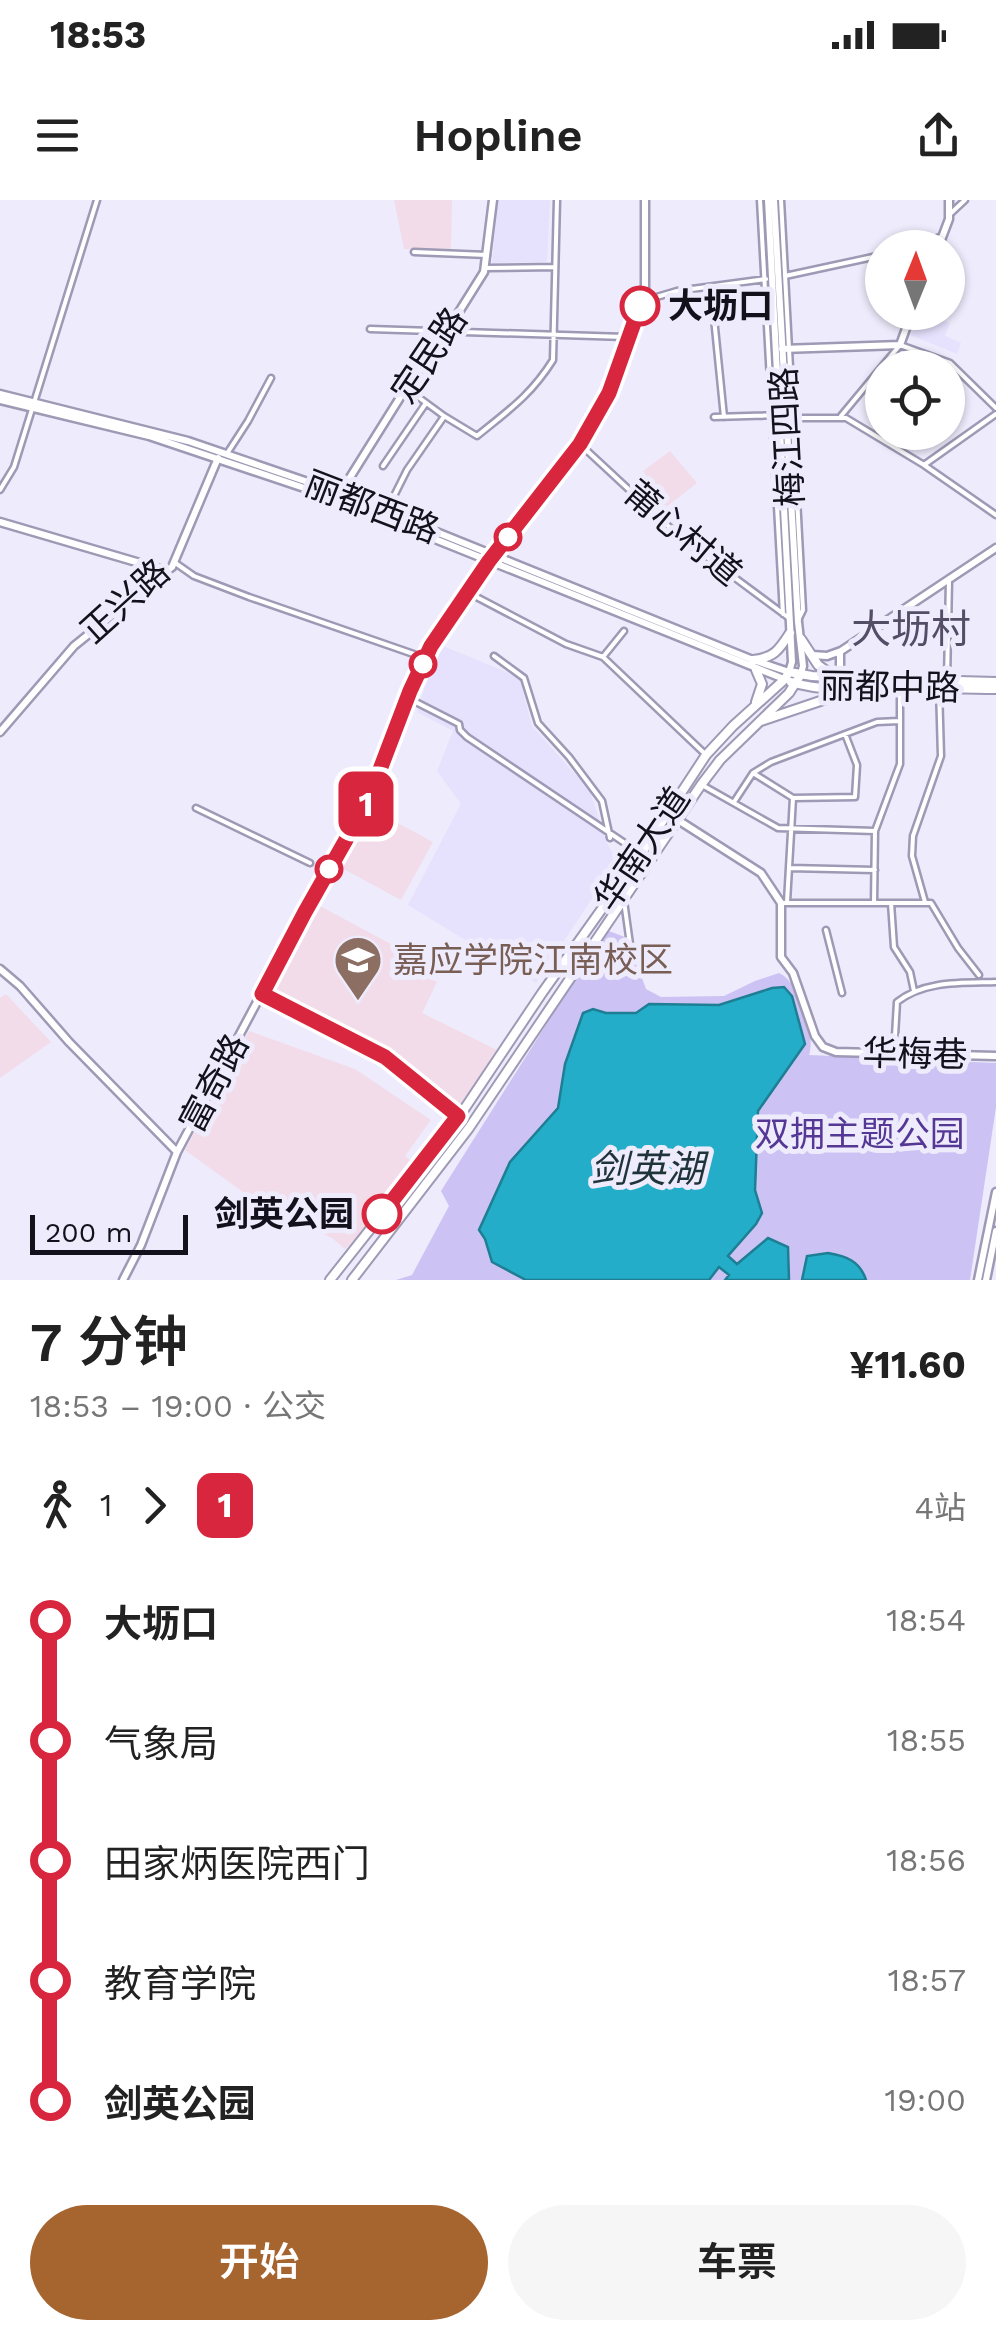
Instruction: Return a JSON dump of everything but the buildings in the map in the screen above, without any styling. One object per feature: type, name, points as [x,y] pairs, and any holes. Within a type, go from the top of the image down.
[{"type":"main road","points":[[752,709],[762,684],[755,665],[772,657],[790,633]]},
{"type":"main road","points":[[801,639],[824,672],[846,678]]},
{"type":"main road","name":"丽都中路","points":[[787,676],[852,690],[943,685]]},
{"type":"main road","name":"华南大道","points":[[330,1280],[458,1116],[706,755],[787,676]]},
{"type":"main road","name":"丽都中路","points":[[798,679],[996,686]]},
{"type":"main road","name":"华南大道","points":[[352,1280],[468,1128],[701,784],[798,679]]},
{"type":"main road","points":[[757,723],[852,690]]},
{"type":"main road","points":[[620,882],[632,889]]},
{"type":"street","points":[[0,490],[14,468],[97,200]]},
{"type":"street","name":"定民路","points":[[338,496],[406,388],[448,331],[484,268],[493,200]]},
{"type":"street","points":[[406,388],[477,436],[539,382],[553,360],[556,200]]},
{"type":"street","name":"富奇路","points":[[124,1280],[177,1152],[368,801],[431,646],[491,558],[580,444],[609,393],[645,288],[645,200]]},
{"type":"street","points":[[760,200],[790,618],[802,610],[774,200]]},
{"type":"street","name":"梅江四路","points":[[774,200],[790,618],[801,639],[803,666],[798,679]]},
{"type":"street","name":"梅江四路","points":[[774,200],[786,417],[792,662],[787,676]]},
{"type":"street","points":[[945,230],[948,200]]},
{"type":"street","points":[[949,215],[965,200]]},
{"type":"street","points":[[414,252],[487,255]]},
{"type":"street","points":[[642,300],[865,259]]},
{"type":"street","points":[[484,268],[555,267]]},
{"type":"street","points":[[712,298],[724,417]]},
{"type":"street","points":[[370,329],[627,337]]},
{"type":"street","points":[[840,418],[900,345],[905,330]]},
{"type":"street","points":[[782,348],[900,345],[950,363],[996,411],[924,464]]},
{"type":"street","points":[[222,455],[248,422],[271,378]]},
{"type":"street","name":"丽都西路","points":[[0,397],[150,430],[386,512],[491,558]]},
{"type":"street","points":[[383,466],[426,402]]},
{"type":"street","points":[[386,512],[407,470],[444,416]]},
{"type":"street","points":[[714,417],[846,418],[924,464],[996,516]]},
{"type":"street","name":"莆心村道","points":[[580,444],[680,537],[790,618]]},
{"type":"street","name":"正兴路","points":[[0,732],[74,646],[167,571],[222,455]]},
{"type":"street","name":"丽都西路","points":[[338,496],[787,676]]},
{"type":"street","points":[[0,522],[167,571]]},
{"type":"street","points":[[812,655],[827,656],[841,651],[996,548]]},
{"type":"street","points":[[174,562],[194,576],[249,597],[426,658]]},
{"type":"street","points":[[949,580],[942,756],[913,836],[912,856],[928,902],[979,975]]},
{"type":"street","points":[[468,592],[566,644],[603,657],[706,755]]},
{"type":"street","points":[[603,657],[624,631]]},
{"type":"street","points":[[841,651],[840,668],[846,678]]},
{"type":"street","points":[[494,656],[524,678],[538,723],[602,802],[610,838]]},
{"type":"street","points":[[874,903],[876,831],[900,764],[900,688]]},
{"type":"street","points":[[408,698],[459,724],[467,736],[641,854]]},
{"type":"street","points":[[734,802],[752,773],[771,762],[877,722],[900,721]]},
{"type":"street","points":[[752,773],[793,798],[855,797],[857,765],[845,734]]},
{"type":"street","points":[[701,784],[778,828],[876,831]]},
{"type":"street","points":[[784,903],[793,798]]},
{"type":"street","points":[[196,808],[310,863]]},
{"type":"street","points":[[678,820],[760,873],[784,903]]},
{"type":"street","points":[[790,868],[875,870]]},
{"type":"street","points":[[624,901],[630,944]]},
{"type":"street","points":[[784,903],[928,902]]},
{"type":"street","name":"华梅巷","points":[[784,903],[781,957],[793,973],[823,1048],[836,1052],[996,1056]]},
{"type":"street","points":[[891,903],[894,947],[910,972],[914,991]]},
{"type":"street","points":[[826,930],[842,992]]},
{"type":"street","points":[[0,968],[177,1152]]},
{"type":"street","points":[[894,1053],[897,1002],[922,988],[996,982]]},
{"type":"street","points":[[262,994],[385,1057],[458,1116]]},
{"type":"street","points":[[978,1280],[996,1192]]},
{"type":"street","points":[[986,1280],[996,1231]]},
{"type":"shaded area","points":[[394,200],[452,200],[451,250],[404,249]]},
{"type":"shaded area","points":[[498,200],[550,200],[547,262],[492,263]]},
{"type":"shaded area","points":[[913,330],[947,330],[945,336],[961,343],[958,350],[947,350],[911,335]]},
{"type":"shaded area","points":[[670,451],[697,483],[656,515],[631,491],[648,478],[643,471]]},
{"type":"shaded area","points":[[438,644],[519,677],[532,726],[590,791],[606,841],[617,861],[536,983],[408,905],[461,804],[437,771],[453,731],[417,712]]},
{"type":"shaded area","points":[[370,808],[433,842],[401,900],[338,866]]},
{"type":"shaded area","name":"嘉应学院江南校区","points":[[318,905],[417,958],[410,970],[437,982],[422,1013],[497,1050],[459,1111],[385,1051],[268,991]]},
{"type":"shaded area","points":[[6,994],[51,1042],[0,1078],[0,998]]},
{"type":"shaded area","points":[[249,1031],[355,1069],[431,1120],[405,1156],[414,1163],[373,1227],[345,1249],[332,1238],[261,1205],[185,1150]]},
{"type":"green space","name":"剑英公园","points":[[606,930],[633,940],[646,989],[661,997],[724,996],[779,973],[800,998],[810,1035],[809,1055],[996,1063],[996,1107],[970,1280],[396,1280],[412,1275],[449,1206],[441,1191]]},
{"type":"water","name":"剑英湖","points":[[784,987],[792,996],[805,1044],[758,1111],[755,1190],[762,1213],[728,1256],[737,1264],[768,1238],[788,1247],[789,1280],[725,1280],[729,1275],[719,1267],[709,1280],[526,1280],[492,1262],[479,1230],[510,1162],[558,1108],[565,1064],[583,1013],[593,1009],[636,1013],[649,1004],[719,1005]]},
{"type":"water","points":[[828,1253],[851,1260],[866,1280],[802,1280],[807,1256]]},
{"type":"bus line","name":"1","points":[[382,1214],[458,1116],[385,1057],[262,994],[368,801],[431,646],[489,561],[580,444],[609,393],[640,306]]},
{"type":"place","name":"大坜口","points":[[640,306]]},
{"type":"place","name":"嘉应学院江南校区","points":[[358,1002]]},
{"type":"place","name":"剑英公园","points":[[382,1214]]},
{"type":"district","name":"大坜村","points":[[911,629]]},
{"type":"park label","name":"双拥主题公园","points":[[860,1134]]}]
